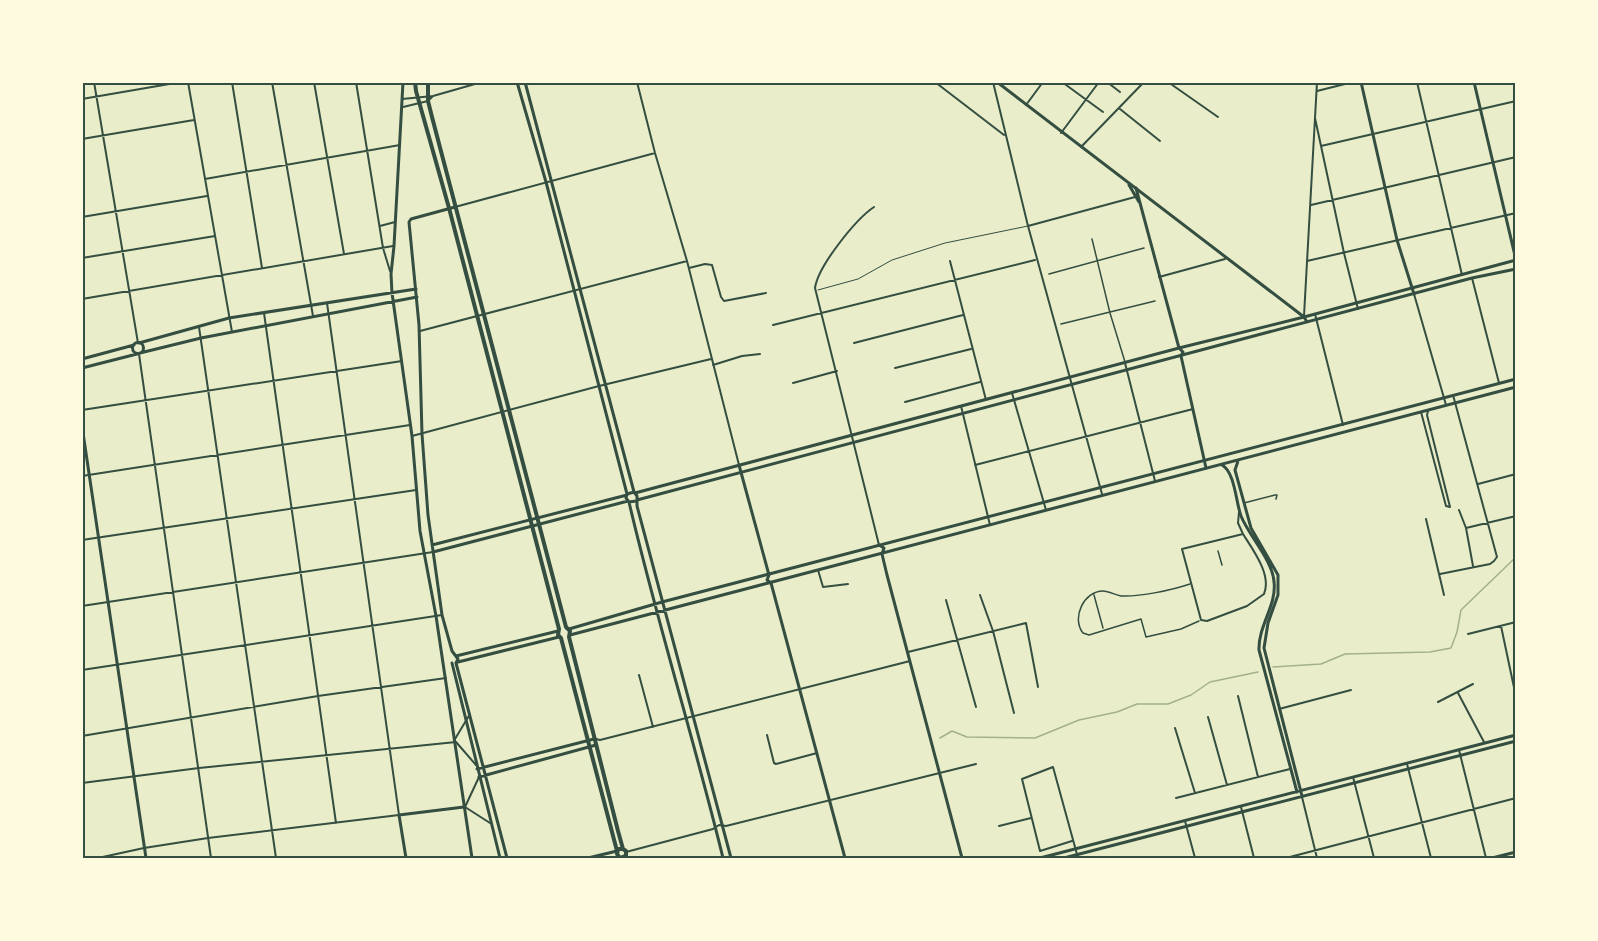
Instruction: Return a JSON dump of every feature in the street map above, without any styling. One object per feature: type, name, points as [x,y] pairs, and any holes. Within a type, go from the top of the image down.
[{"type":"main road","points":[[403,82],[391,274],[392,293],[412,436],[424,553],[456,740],[472,858]]},
{"type":"main road","points":[[416,82],[418,97],[617,851],[623,855]]},
{"type":"main road","points":[[428,82],[455,207],[567,628],[623,855]]},
{"type":"main road","points":[[517,82],[546,182],[656,613],[687,718],[723,858]]},
{"type":"main road","points":[[525,82],[731,858]]},
{"type":"main road","points":[[995,82],[1304,317],[1307,322]]},
{"type":"main road","points":[[1361,82],[1397,240],[1414,294]]},
{"type":"main road","points":[[433,552],[1515,268],[1474,82]]},
{"type":"main road","points":[[529,126],[536,123]]},
{"type":"main road","points":[[1128,183],[1140,204]]},
{"type":"main road","points":[[1136,188],[1179,348],[1176,353],[1181,356],[1205,464]]},
{"type":"main road","points":[[455,207],[409,220],[417,297],[422,434],[432,545],[442,615],[454,656],[465,721],[500,858]]},
{"type":"main road","points":[[432,545],[1515,261]]},
{"type":"main road","points":[[82,359],[229,318],[416,289]]},
{"type":"main road","points":[[82,368],[201,338],[417,297]]},
{"type":"main road","points":[[139,343],[144,348],[139,354]]},
{"type":"main road","points":[[134,345],[133,350],[139,354]]},
{"type":"main road","points":[[455,663],[569,636],[1155,481],[1282,440],[1515,379]]},
{"type":"main road","points":[[507,858],[470,714],[455,663],[450,660],[454,656],[1153,474],[1239,460],[1515,387]]},
{"type":"main road","points":[[1367,418],[1368,426]]},
{"type":"main road","points":[[82,426],[146,858]]},
{"type":"main road","points":[[1282,440],[1283,448]]},
{"type":"main road","points":[[774,457],[775,463]]},
{"type":"main road","points":[[1239,460],[1235,469],[1251,528],[1278,575],[1278,595],[1268,622],[1264,648],[1298,791]]},
{"type":"main road","points":[[620,465],[626,464]]},
{"type":"main road","points":[[1221,464],[1229,471],[1240,515],[1271,571],[1274,581],[1273,597],[1261,629],[1259,650],[1290,769],[1301,798]]},
{"type":"main road","points":[[739,465],[769,575],[774,578],[771,583],[845,858]]},
{"type":"main road","points":[[595,504],[597,510]]},
{"type":"main road","points":[[501,527],[503,535]]},
{"type":"main road","points":[[466,536],[468,544]]},
{"type":"main road","points":[[879,545],[884,548],[882,554],[962,858]]},
{"type":"main road","points":[[822,560],[825,568]]},
{"type":"main road","points":[[544,572],[550,569]]},
{"type":"main road","points":[[502,645],[504,652]]},
{"type":"main road","points":[[1460,752],[1484,742],[1515,737]]},
{"type":"main road","points":[[1064,858],[1078,857],[1187,826],[1301,798],[1515,737]]},
{"type":"main road","points":[[476,767],[484,768],[595,739]]},
{"type":"main road","points":[[479,777],[596,745]]},
{"type":"main road","points":[[1040,858],[1353,777],[1408,766]]},
{"type":"main road","points":[[406,858],[399,815],[465,807]]},
{"type":"main road","points":[[1146,830],[1148,837]]},
{"type":"main road","points":[[588,858],[617,851]]},
{"type":"main road","points":[[1492,858],[1515,852]]},
{"type":"main road","points":[[613,858],[623,855]]},
{"type":"street","points":[[94,82],[139,343]]},
{"type":"street","points":[[82,99],[181,82]]},
{"type":"street","points":[[188,82],[232,332]]},
{"type":"street","points":[[232,82],[262,268]]},
{"type":"street","points":[[272,82],[313,317]]},
{"type":"street","points":[[314,82],[344,254]]},
{"type":"street","points":[[356,82],[383,248],[391,274]]},
{"type":"street","points":[[402,107],[482,82]]},
{"type":"street","points":[[637,82],[689,268],[739,465]]},
{"type":"street","points":[[935,82],[1005,136]]},
{"type":"street","points":[[995,82],[1005,136],[1028,225],[1102,494]]},
{"type":"street","points":[[1026,105],[1043,82]]},
{"type":"street","points":[[1061,133],[1099,82]]},
{"type":"street","points":[[1107,82],[1120,92]]},
{"type":"street","points":[[1081,147],[1144,82]]},
{"type":"street","points":[[1168,82],[1218,117]]},
{"type":"street","points":[[1304,317],[1317,82]]},
{"type":"street","points":[[1317,91],[1353,82]]},
{"type":"street","points":[[1417,82],[1462,275]]},
{"type":"street","points":[[1063,83],[1103,112]]},
{"type":"street","points":[[402,99],[430,97]]},
{"type":"street","points":[[1321,146],[1515,100]]},
{"type":"street","points":[[1119,108],[1160,141]]},
{"type":"street","points":[[1314,113],[1358,309]]},
{"type":"street","points":[[82,138],[194,120]]},
{"type":"street","points":[[205,179],[400,145]]},
{"type":"street","points":[[455,207],[655,153]]},
{"type":"street","points":[[1311,205],[1515,157]]},
{"type":"street","points":[[82,217],[208,196]]},
{"type":"street","points":[[1028,225],[1136,197]]},
{"type":"street","points":[[874,207],[840,242],[821,272],[816,283],[816,291],[879,545]]},
{"type":"street","points":[[1307,261],[1515,213]]},
{"type":"street","points":[[379,226],[395,222]]},
{"type":"street","points":[[82,258],[215,236]]},
{"type":"street","points":[[1092,239],[1155,481]]},
{"type":"street","points":[[82,299],[394,246]]},
{"type":"street","points":[[1049,274],[1144,248]]},
{"type":"street","points":[[1159,277],[1225,259]]},
{"type":"street","points":[[773,325],[1035,260]]},
{"type":"street","points":[[418,332],[687,261]]},
{"type":"street","points":[[950,261],[986,400]]},
{"type":"street","points":[[689,268],[705,264],[712,266],[724,301],[766,293]]},
{"type":"street","points":[[1472,278],[1499,383]]},
{"type":"street","points":[[1414,294],[1446,405]]},
{"type":"street","points":[[1061,324],[1155,301]]},
{"type":"street","points":[[98,858],[208,838],[399,815],[327,303]]},
{"type":"street","points":[[264,313],[336,823]]},
{"type":"street","points":[[1315,314],[1343,425]]},
{"type":"street","points":[[854,343],[963,315]]},
{"type":"street","points":[[199,327],[276,858]]},
{"type":"street","points":[[895,368],[972,349]]},
{"type":"street","points":[[139,354],[211,858]]},
{"type":"street","points":[[713,365],[742,356],[759,354]]},
{"type":"street","points":[[412,436],[606,384],[711,359]]},
{"type":"street","points":[[82,410],[402,361]]},
{"type":"street","points":[[793,383],[837,371]]},
{"type":"street","points":[[905,402],[980,382]]},
{"type":"street","points":[[1012,393],[1046,510]]},
{"type":"street","points":[[1440,574],[1490,564],[1497,556],[1453,395]]},
{"type":"street","points":[[961,406],[990,525]]},
{"type":"street","points":[[975,465],[1193,409]]},
{"type":"street","points":[[1421,412],[1437,464],[1450,507],[1446,506],[1437,464],[1427,415],[1429,410]]},
{"type":"street","points":[[82,476],[410,425]]},
{"type":"street","points":[[1478,484],[1515,474]]},
{"type":"street","points":[[82,540],[416,490]]},
{"type":"street","points":[[1235,494],[1240,493]]},
{"type":"street","points":[[1243,504],[1277,495],[1276,499]]},
{"type":"street","points":[[1191,583],[1176,589],[1124,596],[1102,591],[1093,594],[1079,610],[1078,625],[1080,630],[1086,634],[1141,619],[1146,637],[1180,629],[1202,620],[1207,621],[1259,599],[1266,591],[1267,584],[1264,573],[1238,523],[1239,509]]},
{"type":"street","points":[[1459,510],[1466,528],[1473,566]]},
{"type":"street","points":[[1466,528],[1515,516]]},
{"type":"street","points":[[1426,519],[1444,595]]},
{"type":"street","points":[[1202,620],[1182,549],[1243,534]]},
{"type":"street","points":[[1215,542],[1217,547]]},
{"type":"street","points":[[1218,550],[1222,565]]},
{"type":"street","points":[[82,606],[433,552]]},
{"type":"street","points":[[818,570],[822,587],[849,584]]},
{"type":"street","points":[[1093,594],[1103,629]]},
{"type":"street","points":[[980,595],[993,631],[1014,713]]},
{"type":"street","points":[[946,600],[976,707]]},
{"type":"street","points":[[82,670],[442,615]]},
{"type":"street","points":[[1468,634],[1515,622]]},
{"type":"street","points":[[908,652],[1026,623],[1038,687]]},
{"type":"street","points":[[1501,626],[1515,697]]},
{"type":"street","points":[[595,739],[600,740],[653,727],[910,661]]},
{"type":"street","points":[[639,675],[653,727]]},
{"type":"street","points":[[82,736],[318,696],[446,678]]},
{"type":"street","points":[[1438,702],[1473,684]]},
{"type":"street","points":[[1279,709],[1351,690]]},
{"type":"street","points":[[1458,693],[1484,742]]},
{"type":"street","points":[[1238,696],[1258,777]]},
{"type":"street","points":[[456,740],[470,714]]},
{"type":"street","points":[[1208,717],[1227,785]]},
{"type":"street","points":[[1175,728],[1195,793]]},
{"type":"street","points":[[766,735],[776,764],[817,753]]},
{"type":"street","points":[[82,783],[456,740]]},
{"type":"street","points":[[456,740],[476,767]]},
{"type":"street","points":[[596,745],[600,740]]},
{"type":"street","points":[[1460,752],[1486,858]]},
{"type":"street","points":[[623,855],[716,828],[719,825],[724,827],[976,764]]},
{"type":"street","points":[[1408,766],[1431,858]]},
{"type":"street","points":[[1072,841],[1040,851],[1022,778],[1053,767],[1078,857]]},
{"type":"street","points":[[1176,798],[1290,769]]},
{"type":"street","points":[[479,777],[465,807],[491,825],[498,824]]},
{"type":"street","points":[[1353,777],[1374,858]]},
{"type":"street","points":[[1301,798],[1317,858]]},
{"type":"street","points":[[1286,858],[1515,798]]},
{"type":"street","points":[[1240,807],[1254,858]]},
{"type":"street","points":[[999,826],[1031,818]]},
{"type":"street","points":[[1185,821],[1195,858]]},
{"type":"lane","points":[[816,291],[858,279],[892,260],[945,243],[1028,225]]},
{"type":"waterway","points":[[1273,667],[1321,664],[1345,654],[1430,652],[1451,648],[1461,610],[1516,557]]},
{"type":"waterway","points":[[940,738],[952,731],[967,737],[1035,738],[1079,720],[1117,712],[1137,704],[1168,704],[1191,695],[1210,682],[1258,672]]}]
